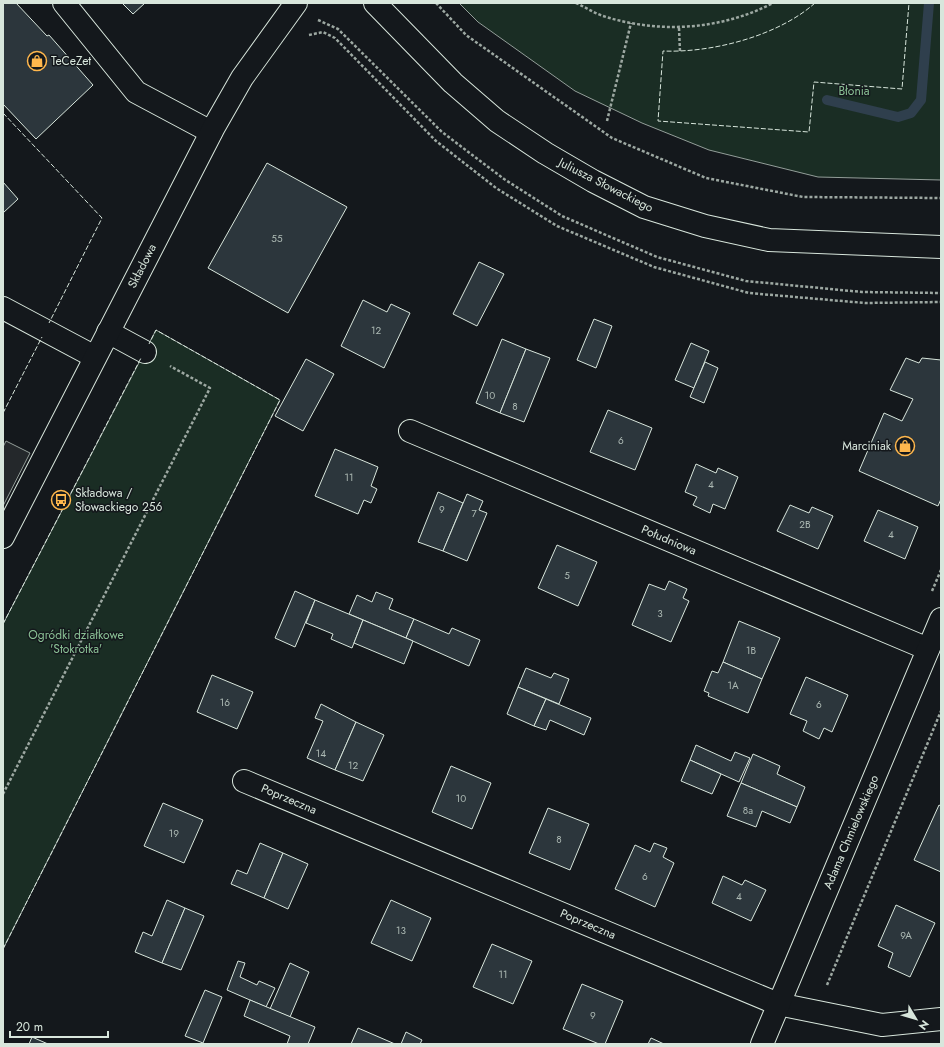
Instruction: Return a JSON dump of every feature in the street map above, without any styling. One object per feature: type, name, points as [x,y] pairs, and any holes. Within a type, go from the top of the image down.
[{"type":"street","points":[[64,3],[136,92],[211,132]]},
{"type":"street","name":"Składowa","points":[[3,537],[211,132],[242,78],[296,3]]},
{"type":"street","name":"Juliusza Słowackiego","points":[[375,3],[453,83],[497,121],[545,153],[593,181],[644,207],[705,226],[769,240],[941,247]]},
{"type":"street","points":[[3,308],[95,357]]},
{"type":"street","points":[[108,332],[145,352]]},
{"type":"street","name":"Południowa","points":[[410,431],[928,649]]},
{"type":"street","name":"Adama Chmielowskiego","points":[[762,1044],[941,619]]},
{"type":"street","name":"Poprzeczna","points":[[244,781],[778,1004],[882,1025],[941,1019]]},
{"type":"path","points":[[436,3],[466,35],[612,138],[706,178],[803,197],[941,198]]},
{"type":"path","points":[[576,3],[602,15],[632,23],[679,28],[721,23],[758,11],[773,3]]},
{"type":"path","points":[[606,121],[632,23]]},
{"type":"path","points":[[679,28],[680,52]]},
{"type":"path","points":[[3,794],[210,388],[145,352]]},
{"type":"path","points":[[815,1012],[941,711]]},
{"type":"green space","name":"Błonia","points":[[459,3],[941,3],[941,180],[818,177],[709,150],[642,123],[575,91],[478,22]]},
{"type":"green space","name":"Ogródki działkowe 'Stokrotka'","points":[[156,330],[280,400],[3,949],[3,624]]},
{"type":"shaded area","points":[[6,441],[30,453],[3,506],[3,447]]},
{"type":"building","name":"TeCeZet","points":[[3,3],[16,3],[47,36],[49,35],[93,85],[36,139],[3,104]]},
{"type":"building","points":[[122,3],[145,3],[133,14]]},
{"type":"building","points":[[267,163],[347,207],[288,313],[208,268]]},
{"type":"building","points":[[3,182],[18,199],[3,213]]},
{"type":"building","points":[[479,262],[504,274],[477,326],[453,314]]},
{"type":"building","points":[[363,300],[387,312],[391,304],[410,313],[384,368],[341,346]]},
{"type":"building","points":[[594,319],[612,326],[596,368],[577,360]]},
{"type":"building","points":[[502,339],[526,349],[500,413],[476,403]]},
{"type":"building","points":[[691,343],[709,351],[694,388],[675,380]]},
{"type":"building","points":[[526,349],[550,358],[524,422],[500,413]]},
{"type":"building","name":"Marciniak","points":[[906,358],[919,363],[922,358],[941,360],[941,499],[938,506],[859,471],[884,413],[902,421],[913,399],[890,390]]},
{"type":"building","points":[[306,359],[334,374],[303,431],[275,416]]},
{"type":"building","points":[[705,362],[718,368],[704,403],[690,397]]},
{"type":"building","points":[[608,410],[652,428],[635,470],[590,452]]},
{"type":"building","points":[[335,449],[378,467],[371,486],[377,489],[371,503],[364,500],[358,514],[315,496]]},
{"type":"building","points":[[696,464],[716,473],[718,468],[738,477],[725,509],[713,504],[710,513],[693,505],[697,497],[685,492]]},
{"type":"building","points":[[438,492],[463,503],[443,551],[418,542]]},
{"type":"building","points":[[467,494],[483,501],[479,510],[487,513],[467,561],[443,551]]},
{"type":"building","points":[[790,505],[809,513],[812,507],[833,516],[818,549],[777,531]]},
{"type":"building","points":[[878,510],[918,527],[905,559],[864,541]]},
{"type":"building","points":[[557,545],[597,562],[578,606],[538,588]]},
{"type":"building","points":[[669,581],[687,589],[683,598],[689,601],[671,642],[632,625],[649,584],[665,590]]},
{"type":"building","points":[[295,591],[315,600],[295,647],[275,638]]},
{"type":"building","points":[[376,592],[393,599],[389,609],[414,619],[406,638],[349,614],[357,595],[372,602]]},
{"type":"building","points":[[315,600],[363,620],[352,648],[331,639],[333,634],[306,623]]},
{"type":"building","points":[[414,619],[449,634],[452,628],[480,640],[469,666],[406,638]]},
{"type":"building","points":[[363,620],[413,641],[404,664],[354,643]]},
{"type":"building","points":[[739,621],[780,638],[762,679],[723,662]]},
{"type":"building","points":[[723,662],[762,679],[748,713],[708,696],[709,693],[704,691],[712,671],[718,673]]},
{"type":"building","points":[[526,668],[551,678],[554,673],[569,679],[559,704],[518,687]]},
{"type":"building","points":[[212,675],[253,692],[237,729],[197,712]]},
{"type":"building","points":[[806,677],[848,695],[832,732],[824,728],[819,739],[803,731],[807,721],[790,714]]},
{"type":"building","points":[[518,687],[546,699],[534,726],[507,714]]},
{"type":"building","points":[[546,699],[591,718],[584,735],[550,720],[546,730],[534,726]]},
{"type":"building","points":[[321,704],[356,722],[335,770],[307,758],[323,721],[315,718]]},
{"type":"building","points":[[356,722],[384,735],[363,781],[335,770]]},
{"type":"building","points":[[696,745],[731,761],[735,752],[750,758],[739,782],[690,760]]},
{"type":"building","points":[[753,754],[780,766],[777,774],[805,787],[797,807],[741,783]]},
{"type":"building","points":[[690,760],[721,774],[712,794],[681,781]]},
{"type":"building","points":[[451,766],[491,783],[472,829],[432,812]]},
{"type":"building","points":[[741,783],[797,807],[790,823],[762,811],[756,827],[727,816]]},
{"type":"building","points":[[163,803],[203,820],[184,863],[144,846]]},
{"type":"building","points":[[939,805],[941,806],[941,872],[914,860]]},
{"type":"building","points":[[548,808],[589,824],[570,870],[529,853]]},
{"type":"building","points":[[260,843],[283,853],[264,898],[231,884],[237,870],[247,874]]},
{"type":"building","points":[[654,843],[667,848],[663,857],[674,863],[655,907],[615,889],[635,845],[650,852]]},
{"type":"building","points":[[283,853],[308,864],[288,909],[264,898]]},
{"type":"building","points":[[723,876],[742,885],[745,880],[766,890],[751,921],[712,903]]},
{"type":"building","points":[[167,900],[185,908],[162,963],[135,952],[143,932],[152,936]]},
{"type":"building","points":[[391,900],[431,918],[412,961],[371,943]]},
{"type":"building","points":[[896,905],[935,923],[910,977],[888,967],[893,953],[878,946]]},
{"type":"building","points":[[185,908],[204,916],[181,970],[162,963]]},
{"type":"building","points":[[492,944],[532,961],[513,1004],[473,987]]},
{"type":"building","points":[[238,961],[245,963],[240,977],[257,985],[259,981],[275,988],[266,1007],[227,990]]},
{"type":"building","points":[[290,963],[309,972],[290,1017],[270,1009]]},
{"type":"building","points":[[582,984],[623,1001],[605,1044],[599,1044],[563,1029]]},
{"type":"building","points":[[205,990],[222,997],[203,1043],[185,1036]]},
{"type":"building","points":[[250,1000],[315,1027],[308,1044],[287,1044],[290,1036],[244,1016]]},
{"type":"building","points":[[358,1028],[395,1044],[351,1044]]},
{"type":"building","points":[[406,1032],[422,1040],[420,1044],[401,1044]]},
{"type":"building","points":[[32,1037],[48,1044],[29,1044]]},
{"type":"building","points":[[651,1038],[664,1044],[648,1044]]},
{"type":"waterway","points":[[827,100],[898,117],[911,113],[921,100],[929,3]]},
{"type":"fence","points":[[815,3],[800,15],[783,25],[744,40],[702,49],[663,51],[658,121],[809,132],[814,82],[902,89],[909,3]]},
{"type":"fence","points":[[3,113],[102,218],[49,323]]},
{"type":"fence","points":[[3,949],[280,400],[156,330],[149,344]]},
{"type":"fence","points":[[3,413],[42,337]]},
{"type":"fence","points":[[3,624],[141,358]]},
{"type":"place","name":"TeCeZet","points":[[37,61]]},
{"type":"place","name":"Marciniak","points":[[905,446]]},
{"type":"place","name":"Składowa / Słowackiego 256","points":[[61,500]]}]
